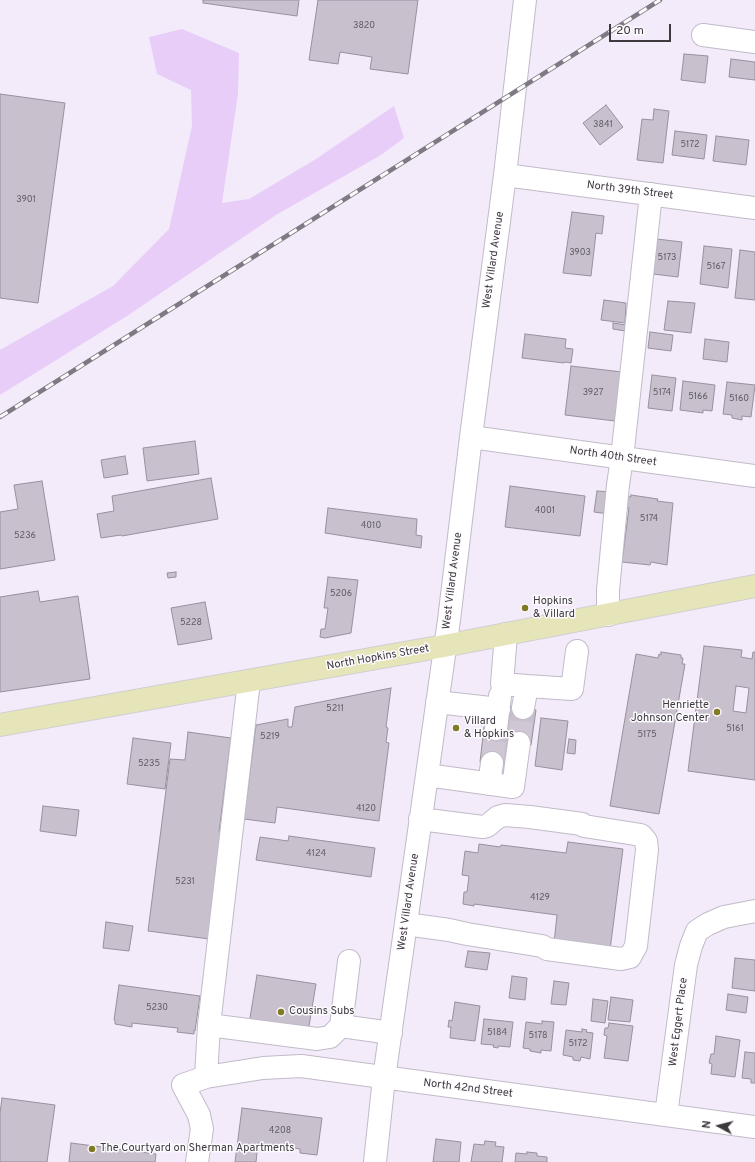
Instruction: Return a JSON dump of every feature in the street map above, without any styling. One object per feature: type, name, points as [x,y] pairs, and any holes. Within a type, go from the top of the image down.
[{"type":"main road","name":"North Hopkins Street","points":[[0,726],[444,646],[755,586]]},
{"type":"street","name":"West Villard Avenue","points":[[375,1162],[384,1078],[444,646],[449,620],[471,437],[506,175],[525,0]]},
{"type":"street","points":[[703,35],[755,42]]},
{"type":"street","name":"North 39th Street","points":[[506,175],[755,208]]},
{"type":"street","points":[[608,615],[609,575],[618,485],[651,194]]},
{"type":"street","name":"North 40th Street","points":[[471,437],[755,476]]},
{"type":"street","points":[[437,702],[497,719],[502,684],[506,634]]},
{"type":"street","points":[[502,684],[572,689],[577,651]]},
{"type":"street","points":[[206,1077],[209,1025],[248,681]]},
{"type":"street","points":[[523,708],[526,686]]},
{"type":"street","points":[[426,775],[491,773],[514,787],[519,743]]},
{"type":"street","points":[[406,924],[542,946],[547,949],[559,951],[621,959],[630,957],[636,946],[637,939],[648,850],[646,841],[641,835],[584,826],[582,824],[530,817],[498,817],[487,826],[420,820]]},
{"type":"street","name":"West Eggert Place","points":[[666,1115],[686,965],[697,931],[724,917],[755,911]]},
{"type":"street","points":[[209,1025],[317,1039],[330,1037],[341,1026],[349,961]]},
{"type":"street","points":[[341,1026],[391,1033]]},
{"type":"street","name":"North 42nd Street","points":[[197,1162],[202,1129],[199,1115],[183,1085],[206,1077],[263,1068],[301,1066],[755,1127]]},
{"type":"shaded area","points":[[182,29],[239,53],[238,94],[222,203],[249,199],[316,159],[394,106],[404,138],[381,155],[276,215],[127,316],[0,395],[0,350],[113,286],[169,229],[192,126],[191,90],[157,74],[149,37]]},
{"type":"building","points":[[203,0],[299,0],[297,16],[203,3]]},
{"type":"building","points":[[318,0],[418,0],[408,74],[370,69],[372,57],[340,52],[338,64],[309,60]]},
{"type":"building","points":[[684,54],[708,56],[705,83],[681,80]]},
{"type":"building","points":[[731,59],[755,62],[755,80],[729,77]]},
{"type":"building","points":[[0,94],[65,103],[38,303],[0,298]]},
{"type":"building","points":[[606,105],[623,127],[600,145],[583,123]]},
{"type":"building","points":[[654,109],[669,111],[663,163],[637,160],[642,119],[653,120]]},
{"type":"building","points":[[675,131],[707,135],[704,159],[672,155]]},
{"type":"building","points":[[716,136],[749,140],[746,165],[713,161]]},
{"type":"building","points":[[572,212],[604,216],[602,234],[596,233],[591,276],[563,273]]},
{"type":"building","points":[[657,239],[682,242],[678,277],[653,274]]},
{"type":"building","points":[[704,246],[732,249],[728,288],[700,284]]},
{"type":"building","points":[[740,250],[755,252],[755,300],[735,298]]},
{"type":"building","points":[[604,300],[626,303],[625,323],[601,320]]},
{"type":"building","points":[[668,301],[695,303],[691,333],[664,330]]},
{"type":"building","points":[[613,323],[626,325],[625,331],[613,329]]},
{"type":"building","points":[[650,332],[673,335],[671,351],[648,348]]},
{"type":"building","points":[[525,334],[566,339],[565,348],[573,349],[571,363],[522,358]]},
{"type":"building","points":[[705,339],[729,342],[727,362],[703,359]]},
{"type":"building","points":[[571,366],[622,372],[615,421],[565,415]]},
{"type":"building","points":[[652,375],[676,378],[672,411],[648,408]]},
{"type":"building","points":[[683,381],[715,385],[712,411],[703,410],[703,413],[680,410]]},
{"type":"building","points":[[727,382],[755,385],[751,417],[742,416],[742,420],[732,418],[732,415],[723,414]]},
{"type":"building","points":[[195,441],[199,474],[147,481],[143,448]]},
{"type":"building","points":[[125,456],[128,474],[104,478],[101,460]]},
{"type":"building","points":[[211,478],[218,519],[122,536],[101,538],[97,514],[114,511],[112,496]]},
{"type":"building","points":[[42,481],[55,560],[0,569],[0,512],[18,509],[14,485]]},
{"type":"building","points":[[510,486],[585,496],[580,536],[505,527]]},
{"type":"building","points":[[597,491],[611,492],[609,514],[594,512]]},
{"type":"building","points":[[631,495],[673,503],[667,565],[651,562],[650,565],[622,562],[629,508],[622,507],[623,496],[631,497]]},
{"type":"building","points":[[328,508],[417,519],[416,535],[422,536],[421,548],[325,533]]},
{"type":"building","points":[[176,572],[176,577],[168,578],[167,573]]},
{"type":"building","points":[[328,577],[358,580],[351,633],[325,638],[320,637],[321,629],[325,629],[328,608],[324,608]]},
{"type":"building","points":[[38,591],[40,602],[78,596],[90,679],[0,692],[0,597]]},
{"type":"building","points":[[205,602],[212,639],[178,645],[171,608]]},
{"type":"building","name":"Henriette Johnson Center","points":[[704,646],[742,650],[741,657],[752,659],[753,652],[755,652],[755,780],[688,771]],"holes":[[[736,686],[749,688],[746,713],[733,711]]]},
{"type":"building","points":[[661,652],[681,655],[681,658],[683,658],[682,664],[685,664],[659,814],[610,806],[636,654],[658,658],[659,654],[661,655]]},
{"type":"building","points":[[391,688],[386,727],[388,728],[386,742],[389,743],[379,821],[277,807],[275,823],[244,819],[256,725],[288,719],[288,727],[292,727],[295,707]]},
{"type":"building","points":[[510,706],[536,710],[531,745],[508,742],[505,765],[480,762],[484,727],[507,730]]},
{"type":"building","points":[[541,718],[568,721],[562,770],[535,766]]},
{"type":"building","points":[[188,732],[231,738],[219,832],[223,833],[209,939],[148,931],[170,759],[185,760]]},
{"type":"building","points":[[133,738],[171,743],[165,789],[127,784]]},
{"type":"building","points":[[569,739],[576,740],[575,754],[567,753]]},
{"type":"building","points":[[43,806],[79,810],[76,836],[40,831]]},
{"type":"building","points":[[289,836],[375,848],[371,877],[256,860],[260,837],[288,841]]},
{"type":"building","points":[[568,842],[623,849],[610,950],[554,943],[557,915],[474,904],[474,906],[463,904],[464,892],[467,892],[469,876],[462,875],[465,851],[478,853],[479,844],[500,847],[501,845],[566,853]]},
{"type":"building","points":[[106,922],[133,926],[129,951],[103,948]]},
{"type":"building","points":[[468,951],[490,953],[487,970],[465,967]]},
{"type":"building","points":[[735,958],[755,960],[755,991],[732,988]]},
{"type":"building","name":"Cousins Subs","points":[[257,975],[316,984],[308,1032],[249,1024]]},
{"type":"building","points":[[512,976],[527,978],[525,1000],[509,998]]},
{"type":"building","points":[[554,981],[569,983],[566,1005],[551,1004]]},
{"type":"building","points":[[119,985],[200,996],[194,1034],[177,1032],[178,1028],[132,1023],[132,1027],[115,1024],[114,1020]]},
{"type":"building","points":[[728,994],[748,997],[746,1013],[726,1010]]},
{"type":"building","points":[[611,997],[633,1000],[630,1022],[608,1020]]},
{"type":"building","points":[[593,999],[608,1001],[605,1023],[591,1021]]},
{"type":"building","points":[[455,1002],[480,1006],[475,1041],[450,1038],[451,1027],[448,1027],[449,1020],[452,1021]]},
{"type":"building","points":[[484,1019],[513,1022],[510,1047],[498,1046],[498,1048],[493,1047],[494,1045],[481,1044]]},
{"type":"building","points":[[542,1021],[554,1022],[551,1051],[541,1050],[541,1053],[523,1048],[526,1022],[542,1024]]},
{"type":"building","points":[[609,1023],[633,1026],[628,1061],[604,1058],[607,1036],[604,1035],[605,1028],[608,1028]]},
{"type":"building","points":[[582,1029],[587,1030],[586,1032],[593,1033],[590,1059],[581,1057],[580,1061],[573,1060],[573,1057],[563,1055],[566,1030],[582,1032]]},
{"type":"building","points":[[716,1036],[740,1040],[735,1077],[711,1074],[712,1064],[709,1063],[711,1054],[714,1054]]},
{"type":"building","points":[[745,1052],[755,1053],[755,1083],[751,1083],[751,1079],[742,1078]]},
{"type":"building","points":[[2,1098],[55,1105],[47,1162],[0,1162],[0,1113]]},
{"type":"building","points":[[242,1108],[322,1118],[317,1155],[300,1153],[300,1149],[258,1143],[256,1162],[235,1162]]},
{"type":"building","points":[[436,1139],[461,1142],[459,1162],[433,1162]]},
{"type":"building","points":[[485,1141],[496,1142],[495,1146],[504,1147],[502,1162],[471,1162],[474,1144],[484,1145]]},
{"type":"building","name":"The Courtyard on Sherman Apartments","points":[[71,1143],[156,1154],[155,1162],[69,1162]]},
{"type":"building","points":[[527,1152],[537,1153],[537,1156],[547,1157],[547,1162],[515,1162],[516,1153],[527,1154]]},
{"type":"tunnel","points":[[519,743],[523,708]]},
{"type":"tunnel","points":[[492,763],[496,729]]},
{"type":"railway","points":[[0,417],[660,0]]},
{"type":"place","name":"Hopkins & Villard","points":[[525,608]]},
{"type":"place","name":"Henriette Johnson Center","points":[[717,712]]},
{"type":"place","name":"Villard & Hopkins","points":[[456,728]]},
{"type":"place","name":"Cousins Subs","points":[[281,1012]]},
{"type":"place","name":"The Courtyard on Sherman Apartments","points":[[92,1149]]}]
